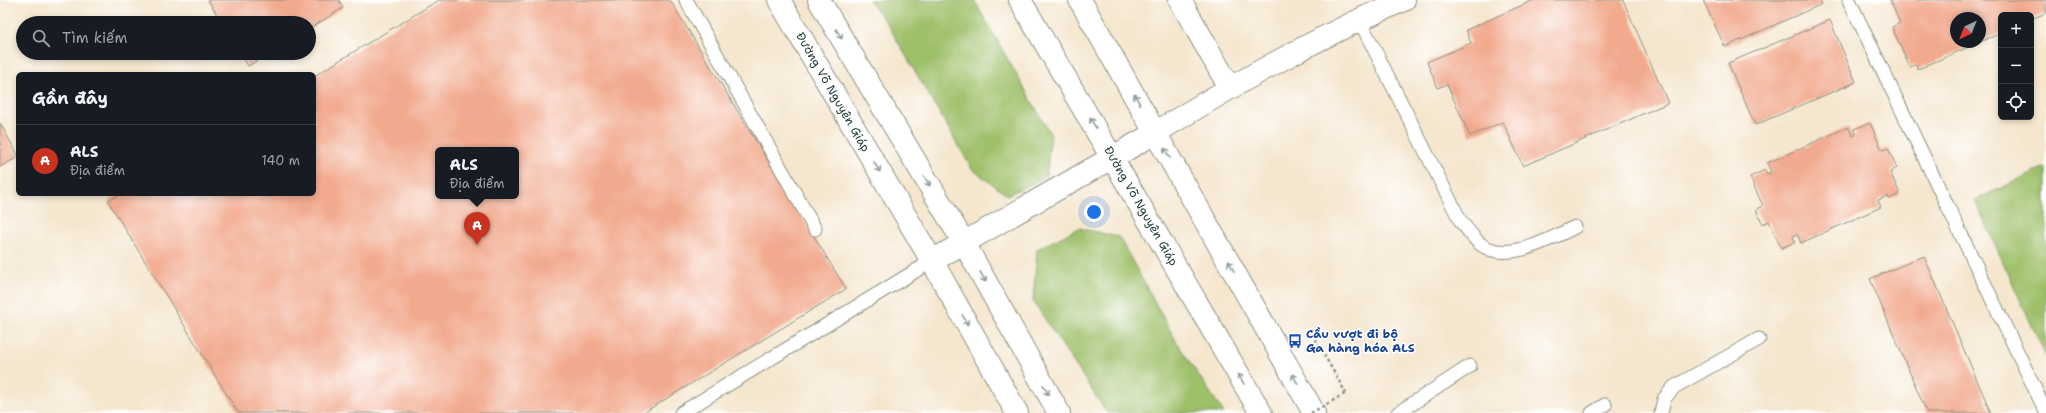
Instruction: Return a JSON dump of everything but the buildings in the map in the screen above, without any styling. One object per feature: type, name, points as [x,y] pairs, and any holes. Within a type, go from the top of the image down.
[{"type":"main road","name":"Đường Võ Nguyên Giáp","points":[[779,0],[932,261],[1017,413]]},
{"type":"main road","points":[[819,0],[964,243],[1059,413]]},
{"type":"main road","name":"Đường Võ Nguyên Giáp","points":[[1020,0],[1261,413]]},
{"type":"main road","points":[[1080,0],[1313,413]]},
{"type":"main road","points":[[1180,0],[1230,88]]},
{"type":"main road","points":[[932,261],[1155,133],[1230,88],[1359,19],[1404,0]]},
{"type":"lane","points":[[686,0],[815,229]]},
{"type":"lane","points":[[1849,0],[2046,412]]},
{"type":"lane","points":[[1359,19],[1461,222],[1480,244],[1499,253],[1506,252],[1536,246],[1575,227]]},
{"type":"lane","points":[[682,413],[932,261]]},
{"type":"lane","points":[[1660,413],[1664,399],[1674,387],[1759,339]]},
{"type":"lane","points":[[1398,413],[1470,366]]},
{"type":"lane","points":[[1592,413],[1605,405]]},
{"type":"path","points":[[1312,334],[1346,393],[1313,413]]},
{"type":"green space","points":[[869,0],[974,0],[1051,135],[1046,177],[1007,195],[972,169],[888,25]]},
{"type":"green space","points":[[2046,167],[2046,357],[1975,200]]},
{"type":"green space","points":[[1079,228],[1119,237],[1179,346],[1224,413],[1107,413],[1033,301],[1037,249]]},
{"type":"place","name":"ALS","points":[[477,245]]},
{"type":"place","name":"Cầu vượt đi bộ Ga hàng hóa ALS","points":[[1295,341]]}]
